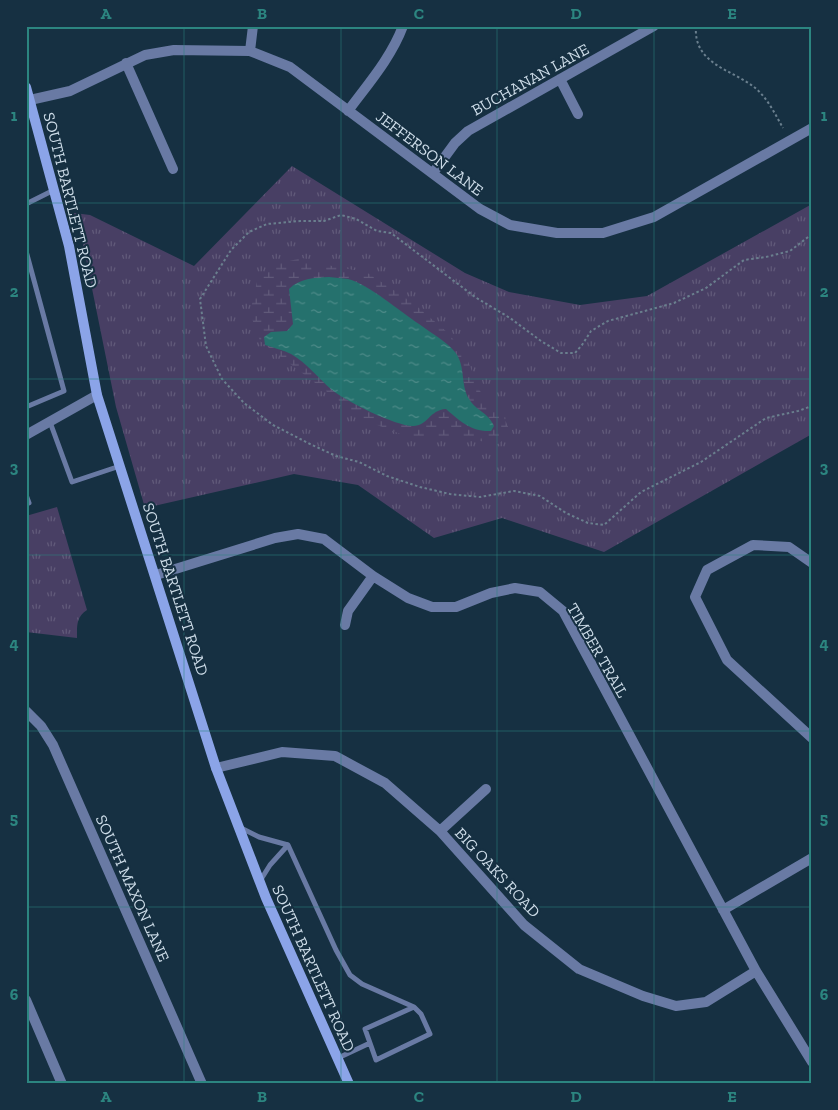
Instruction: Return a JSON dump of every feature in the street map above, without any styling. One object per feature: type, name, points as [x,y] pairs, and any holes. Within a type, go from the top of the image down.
[{"type":"main road","name":"SOUTH BARTLETT ROAD","points":[[26,87],[69,246],[97,395],[216,768],[260,882],[350,1084]]},
{"type":"street","points":[[250,51],[253,26]]},
{"type":"street","points":[[348,111],[384,63],[399,38],[403,26]]},
{"type":"street","name":"BUCHANAN LANE","points":[[433,173],[455,143],[468,131],[654,26]]},
{"type":"street","name":"JEFFERSON LANE","points":[[30,100],[70,91],[146,55],[174,50],[250,51],[290,67],[480,209],[510,225],[557,233],[603,233],[654,218],[812,128]]},
{"type":"street","points":[[126,63],[173,168]]},
{"type":"street","points":[[560,79],[578,114]]},
{"type":"street","points":[[26,435],[97,395]]},
{"type":"street","name":"TIMBER TRAIL","points":[[156,575],[275,538],[298,534],[324,539],[373,576],[408,598],[432,607],[456,607],[492,593],[515,588],[540,592],[562,611],[756,971],[812,1062]]},
{"type":"street","points":[[812,563],[789,547],[753,545],[707,570],[696,597],[727,660],[812,738]]},
{"type":"street","points":[[345,625],[348,611],[373,576]]},
{"type":"street","name":"SOUTH MAXON LANE","points":[[26,711],[41,726],[53,745],[202,1084]]},
{"type":"street","name":"BIG OAKS ROAD","points":[[216,768],[282,752],[335,756],[386,783],[440,831],[524,925],[579,969],[643,996],[676,1006],[706,1002],[756,971]]},
{"type":"street","points":[[440,831],[486,789]]},
{"type":"street","points":[[723,910],[812,858]]},
{"type":"street","points":[[26,1000],[62,1084]]},
{"type":"lane","points":[[26,204],[54,190]]},
{"type":"lane","points":[[26,251],[64,391],[26,407]]},
{"type":"lane","points":[[50,422],[72,482],[120,465]]},
{"type":"lane","points":[[26,494],[29,503]]},
{"type":"lane","points":[[239,827],[259,837],[288,845]]},
{"type":"lane","points":[[260,882],[270,865],[288,845]]},
{"type":"lane","points":[[288,845],[336,950],[350,975],[362,984],[414,1007],[421,1014],[430,1034],[376,1060],[365,1029],[414,1007]]},
{"type":"lane","points":[[338,1058],[370,1043]]},
{"type":"lane","points":[[373,1084],[382,1084]]},
{"type":"path","points":[[696,26],[696,37],[706,57],[717,66],[754,87],[764,97],[783,128]]},
{"type":"path","points":[[812,234],[790,251],[744,260],[706,288],[674,304],[608,321],[591,331],[575,353],[561,353],[541,341],[510,318],[474,297],[391,233],[377,230],[356,219],[341,215],[324,221],[267,224],[249,232],[230,250],[200,299],[206,346],[222,378],[244,403],[273,425],[336,456],[360,462],[387,476],[420,488],[480,497],[514,491],[540,496],[566,513],[588,523],[604,525],[641,492],[701,462],[766,418],[812,406]]},
{"type":"green space","points":[[292,166],[465,273],[509,292],[580,305],[647,296],[812,204],[812,434],[604,552],[502,518],[434,538],[358,485],[294,474],[145,508],[116,407],[83,244],[74,213],[90,215],[194,266]]},
{"type":"green space","points":[[302,258],[366,272],[412,302],[448,333],[465,354],[480,391],[491,405],[503,415],[509,429],[505,438],[498,444],[451,436],[411,438],[364,420],[260,341],[250,313],[257,282],[277,264]]},
{"type":"green space","points":[[57,507],[87,610],[79,619],[77,638],[26,632],[26,516]]},
{"type":"water","points":[[313,278],[348,279],[366,287],[451,348],[461,363],[466,393],[475,407],[491,421],[494,426],[491,431],[472,428],[446,409],[436,412],[418,425],[405,425],[395,422],[339,395],[291,354],[265,345],[264,337],[271,332],[287,331],[293,324],[289,289],[293,285]]}]
